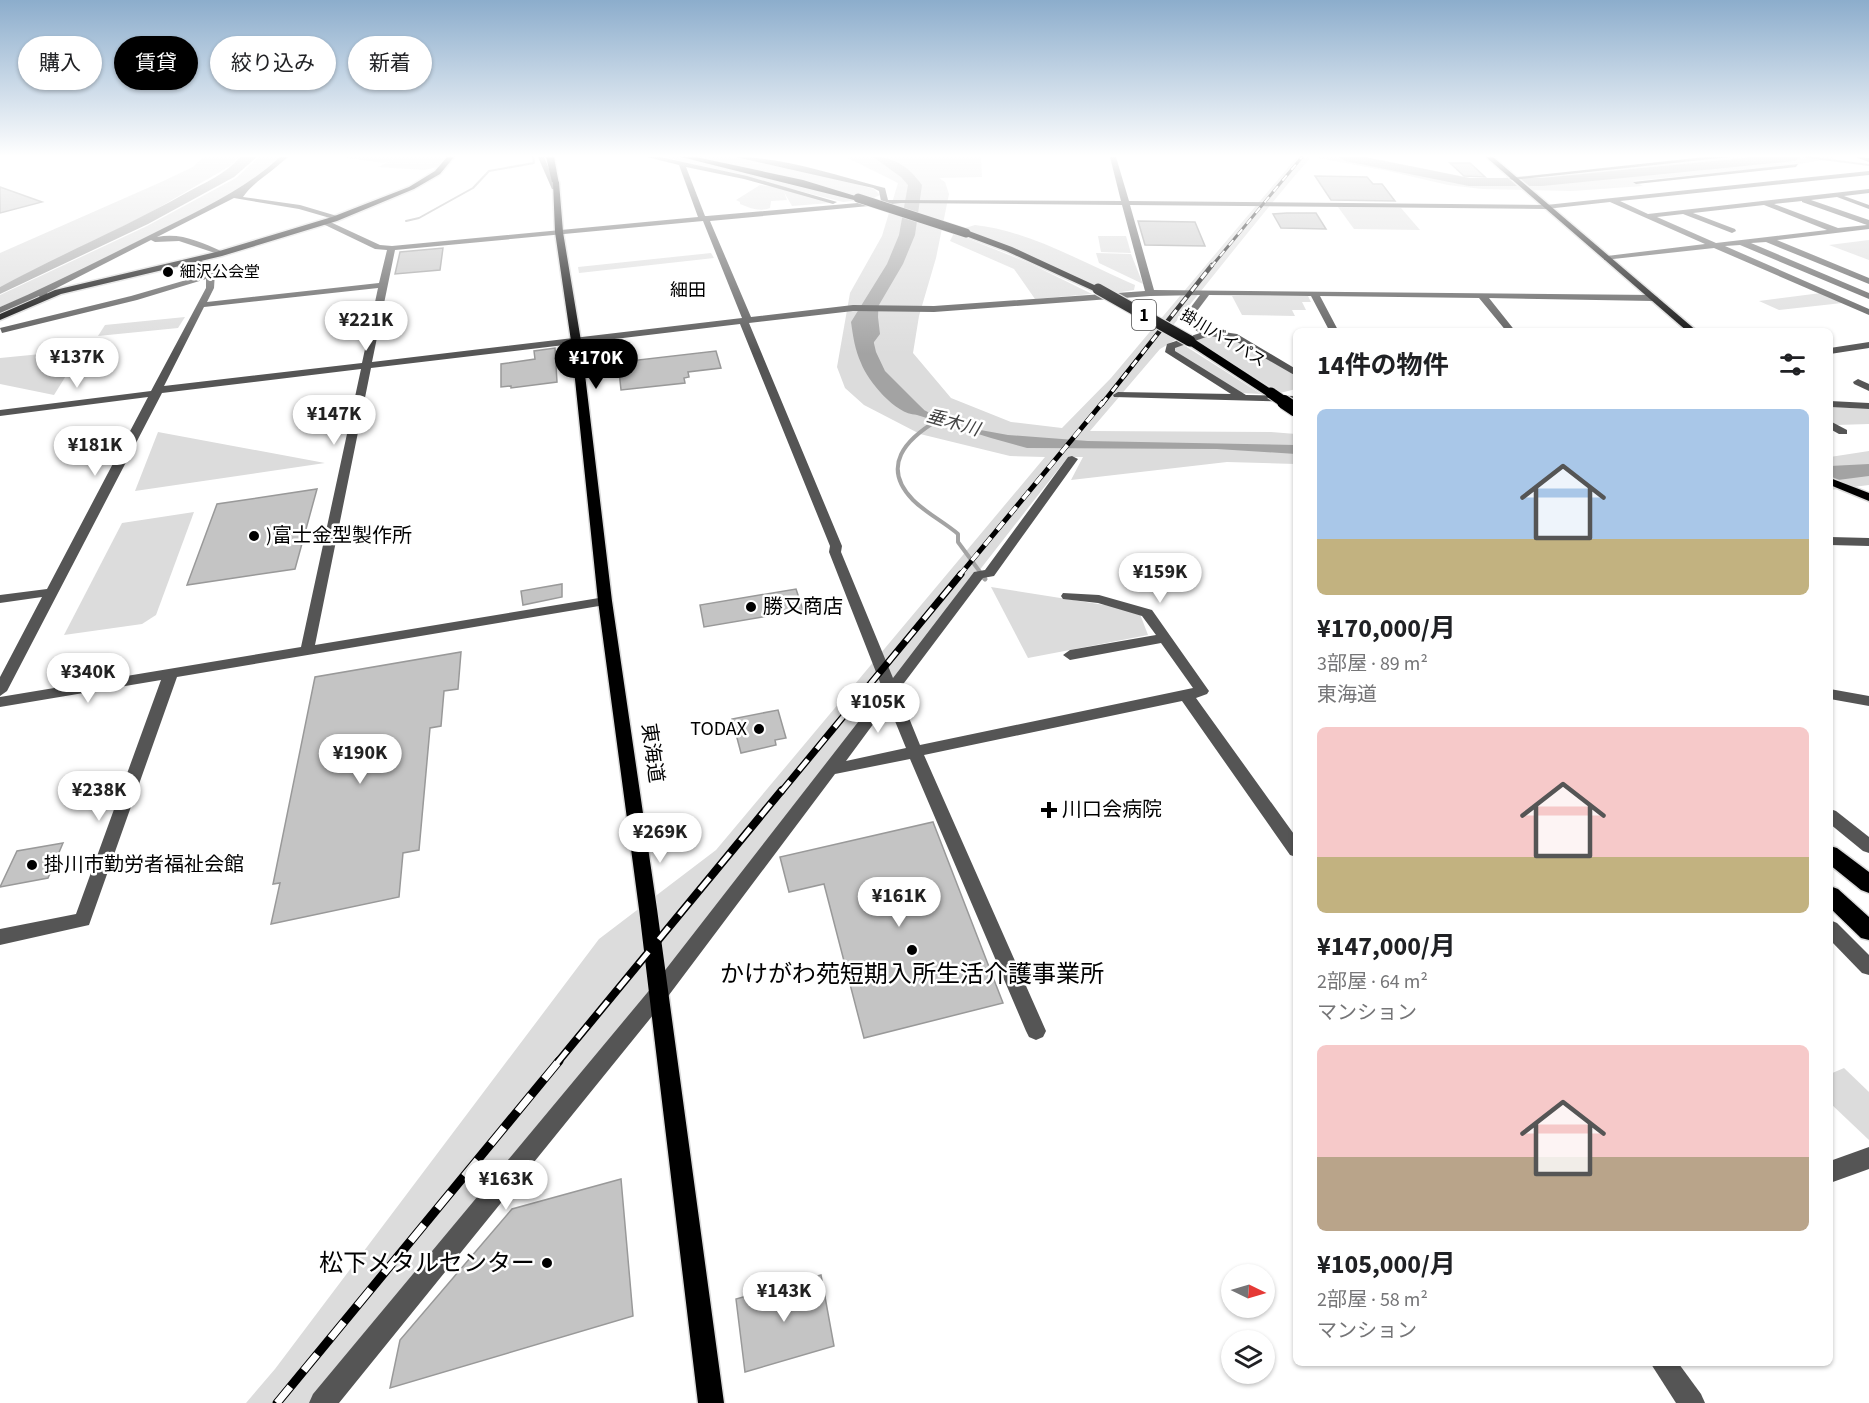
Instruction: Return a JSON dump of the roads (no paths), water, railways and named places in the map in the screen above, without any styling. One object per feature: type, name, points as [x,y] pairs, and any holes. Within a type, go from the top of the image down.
[{"type":"highway","name":"掛川バイパス","points":[[934,222],[1009,249],[1098,289],[1190,341],[1293,408]]},
{"type":"highway","points":[[1833,856],[1869,884]]},
{"type":"highway","points":[[1833,883],[1869,916]]},
{"type":"highway","points":[[1833,898],[1869,931]]},
{"type":"main road","points":[[41,296],[218,254],[322,222]]},
{"type":"main road","name":"東海道","points":[[558,222],[576,341],[605,601],[659,993],[711,1403]]},
{"type":"main road","points":[[1565,222],[1689,328]]},
{"type":"main road","points":[[1833,482],[1869,497]]},
{"type":"street","points":[[0,313],[41,296],[181,222]]},
{"type":"street","points":[[334,222],[378,247],[391,248],[661,222]]},
{"type":"street","points":[[706,222],[836,546],[835,552],[915,752],[1035,1030]]},
{"type":"street","points":[[1130,222],[1150,293]]},
{"type":"street","points":[[1662,222],[1869,312]]},
{"type":"street","points":[[1710,222],[1732,231]]},
{"type":"street","points":[[1816,222],[1838,231]]},
{"type":"street","points":[[1678,229],[1717,225]]},
{"type":"street","points":[[1607,258],[1838,231],[1869,225]]},
{"type":"street","points":[[138,245],[166,237],[194,242],[218,254]]},
{"type":"street","points":[[1766,239],[1869,281]]},
{"type":"street","points":[[1740,242],[1869,296]]},
{"type":"street","points":[[307,651],[391,248]]},
{"type":"street","points":[[0,691],[158,392],[210,288],[211,272],[198,259]]},
{"type":"street","points":[[1,331],[107,306],[211,275]]},
{"type":"street","points":[[202,305],[383,285]]},
{"type":"street","points":[[1207,292],[1189,319],[1190,323],[1208,333]]},
{"type":"street","points":[[0,413],[365,366],[853,308],[911,309],[1150,293],[1207,292],[1653,298]]},
{"type":"street","points":[[1314,293],[1333,328]]},
{"type":"street","points":[[1482,296],[1509,328]]},
{"type":"street","points":[[1244,398],[1170,352],[1170,346],[1176,342],[1208,333],[1234,336],[1293,371]]},
{"type":"street","points":[[1833,351],[1869,345]]},
{"type":"street","points":[[1858,382],[1869,388]]},
{"type":"street","points":[[1118,395],[1293,399]]},
{"type":"street","points":[[1833,404],[1869,406]]},
{"type":"street","points":[[1833,426],[1843,432]]},
{"type":"street","points":[[322,1403],[659,993],[979,575],[989,573],[1072,459]]},
{"type":"street","points":[[1833,541],[1869,542]]},
{"type":"street","points":[[0,599],[51,591]]},
{"type":"street","points":[[829,770],[1202,691],[1147,613],[1100,599],[1068,596]]},
{"type":"street","points":[[0,702],[605,601]]},
{"type":"street","points":[[1070,654],[1165,638]]},
{"type":"street","points":[[0,937],[83,920],[170,675]]},
{"type":"street","points":[[1185,695],[1293,845]]},
{"type":"street","points":[[1833,695],[1869,701]]},
{"type":"street","points":[[1833,816],[1869,846]]},
{"type":"street","points":[[1833,931],[1869,967]]},
{"type":"street","points":[[1833,1171],[1869,1158]]},
{"type":"street","points":[[1665,1366],[1692,1403]]},
{"type":"waterway","name":"垂木川","points":[[909,222],[907,235],[895,264],[860,322],[870,363],[875,373],[890,390],[914,410]]},
{"type":"waterway","points":[[938,420],[926,427],[907,445],[901,454],[898,476],[903,488],[913,500],[958,534],[958,542],[983,576]]},
{"type":"waterway","points":[[981,574],[985,579]]},
{"type":"railway","points":[[1211,267],[1248,222]]},
{"type":"railway","points":[[1102,404],[1212,265]]},
{"type":"railway","points":[[959,576],[1103,402]]},
{"type":"railway","points":[[781,792],[961,574]]},
{"type":"railway","points":[[557,1063],[782,790]]},
{"type":"railway","points":[[277,1403],[559,1061]]},
{"type":"place","name":"細沢公会堂","points":[[168,272]]},
{"type":"place","name":")富士金型製作所","points":[[254,536]]},
{"type":"place","name":"勝又商店","points":[[751,607]]},
{"type":"place","name":"TODAX","points":[[759,729]]},
{"type":"place","name":"川口会病院","points":[[1049,810]]},
{"type":"place","name":"掛川市勤労者福祉会館","points":[[32,865]]},
{"type":"place","name":"かけがわ苑短期入所生活介護事業所","points":[[912,950]]},
{"type":"place","name":"松下メタルセンター","points":[[547,1263]]},
{"type":"district","name":"細田","points":[[688,290]]}]
